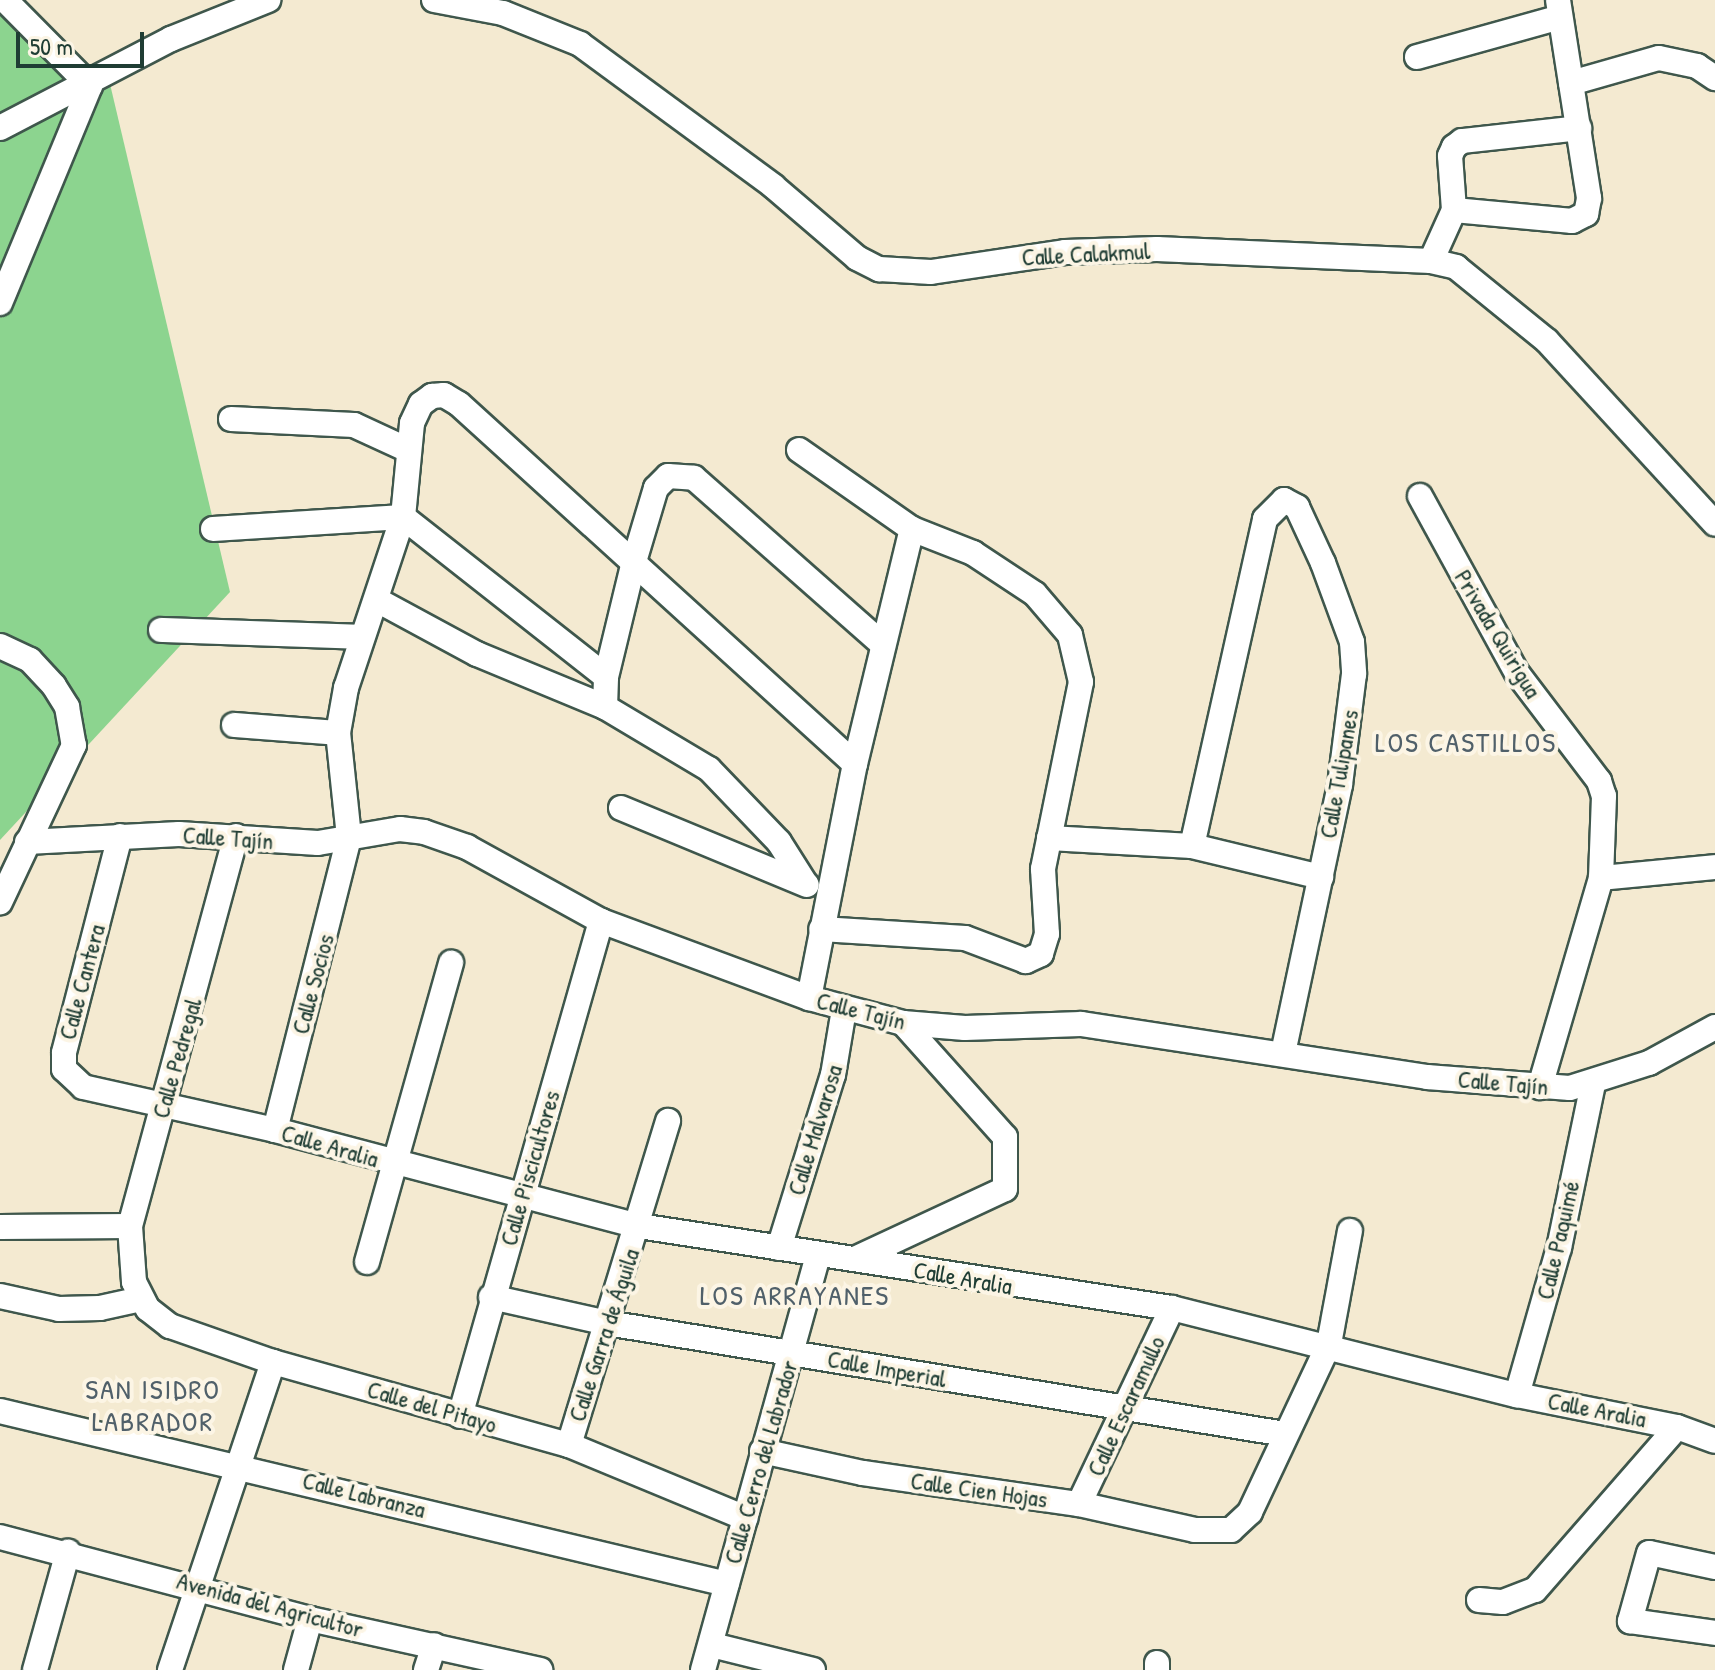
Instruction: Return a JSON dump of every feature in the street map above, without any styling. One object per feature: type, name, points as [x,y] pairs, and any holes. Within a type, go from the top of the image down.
[{"type":"street","points":[[5,0],[90,86]]},
{"type":"street","points":[[0,128],[90,86],[171,39],[268,0]]},
{"type":"street","name":"Calle Calakmul","points":[[434,0],[503,13],[580,44],[773,186],[848,252],[879,269],[931,272],[1050,253],[1157,249],[1431,261],[1456,267],[1482,285],[1547,341],[1715,524]]},
{"type":"street","points":[[1417,57],[1559,8],[1589,207],[1580,218],[1454,210]]},
{"type":"street","points":[[1571,83],[1659,58],[1697,66],[1715,78]]},
{"type":"street","points":[[0,303],[90,86]]},
{"type":"street","points":[[1431,261],[1454,210],[1450,156],[1457,144],[1579,128]]},
{"type":"street","points":[[349,837],[338,733],[360,637],[377,600],[403,517],[408,450],[421,404],[444,395],[855,764]]},
{"type":"street","points":[[231,419],[354,425],[408,450]]},
{"type":"street","points":[[799,450],[912,529],[973,553],[1035,594],[1070,635],[1081,682],[1049,838],[1041,898],[1047,934],[1035,959],[1016,959],[965,938],[821,929]]},
{"type":"street","points":[[605,707],[606,677],[633,565],[656,488],[668,476],[694,478],[882,644]]},
{"type":"street","name":"Privada Quirigua","points":[[1420,496],[1517,673],[1599,781],[1606,811],[1601,878],[1540,1087]]},
{"type":"street","name":"Calle Tulipanes","points":[[1192,846],[1265,519],[1278,502],[1291,502],[1323,563],[1354,658],[1345,755],[1283,1054]]},
{"type":"street","points":[[213,529],[353,524],[403,517],[606,677]]},
{"type":"street","points":[[809,998],[855,764],[912,529]]},
{"type":"street","points":[[377,600],[477,654],[605,707],[709,769],[779,842],[805,883]]},
{"type":"street","points":[[161,630],[360,637]]},
{"type":"street","points":[[0,646],[30,660],[48,679],[67,707],[72,729],[68,763],[0,902]]},
{"type":"street","points":[[234,725],[338,733]]},
{"type":"street","points":[[621,808],[828,895]]},
{"type":"street","name":"Calle Tajín","points":[[27,842],[120,836],[236,836],[297,843],[400,829],[447,838],[601,921],[809,998],[903,1023],[965,1028],[1081,1024],[1427,1077],[1540,1087],[1593,1084],[1649,1063],[1715,1027]]},
{"type":"street","name":"Calle Cantera","points":[[120,836],[63,1061],[68,1075],[83,1087],[164,1107]]},
{"type":"street","name":"Calle Pedregal","points":[[138,1290],[130,1226],[236,836]]},
{"type":"street","name":"Calle Socios","points":[[275,1130],[349,837]]},
{"type":"street","points":[[1049,838],[1192,846],[1321,877]]},
{"type":"street","points":[[1601,878],[1715,867]]},
{"type":"street","name":"Calle Piscicultores","points":[[460,1416],[491,1297],[601,921]]},
{"type":"street","points":[[367,1262],[451,963]]},
{"type":"street","name":"Calle Malvarosa","points":[[779,1248],[833,1075],[844,1009]]},
{"type":"street","points":[[857,1258],[1005,1189],[1005,1137],[903,1023]]},
{"type":"street","name":"Calle Paquimé","points":[[1517,1395],[1559,1248],[1593,1084]]},
{"type":"street","name":"Calle Aralia","points":[[164,1107],[275,1130],[522,1199],[639,1226],[1172,1308],[1329,1344],[1517,1395],[1677,1427],[1715,1441]]},
{"type":"street","name":"Calle Garra de Águila","points":[[569,1445],[639,1226],[668,1121]]},
{"type":"street","points":[[0,1227],[130,1226]]},
{"type":"street","points":[[1285,1434],[1329,1344],[1350,1231]]},
{"type":"street","name":"Calle Cerro del Labrador","points":[[703,1670],[818,1254]]},
{"type":"street","points":[[0,1296],[59,1309],[100,1308],[138,1290]]},
{"type":"street","name":"Calle del Pitayo","points":[[138,1290],[170,1326],[273,1362],[569,1445],[745,1518]]},
{"type":"street","name":"Calle Imperial","points":[[491,1297],[607,1323],[1285,1434]]},
{"type":"street","name":"Calle Escaramullo","points":[[1079,1504],[1127,1409],[1172,1308]]},
{"type":"street","points":[[170,1670],[195,1585],[240,1465],[273,1362]]},
{"type":"street","name":"Calle Labranza","points":[[0,1411],[240,1465],[727,1584]]},
{"type":"street","points":[[1479,1600],[1503,1602],[1535,1590],[1677,1427]]},
{"type":"street","name":"Calle Cien Hojas","points":[[762,1451],[863,1473],[1079,1504],[1195,1530],[1231,1530],[1242,1523],[1285,1434]]},
{"type":"street","name":"Avenida del Agricultor","points":[[0,1537],[195,1585],[310,1619],[540,1670]]},
{"type":"street","points":[[35,1670],[68,1552]]},
{"type":"street","points":[[1715,1567],[1649,1553],[1630,1621],[1715,1633]]},
{"type":"street","points":[[296,1670],[310,1619]]},
{"type":"street","points":[[426,1670],[434,1645]]},
{"type":"street","points":[[712,1645],[813,1670]]},
{"type":"green space","points":[[0,0],[110,84],[230,592],[0,840]]},
{"type":"district","name":"LOS CASTILLOS","points":[[1466,742]]},
{"type":"district","name":"LOS ARRAYANES","points":[[795,1295]]},
{"type":"district","name":"SAN ISIDRO LABRADOR","points":[[153,1405]]}]
